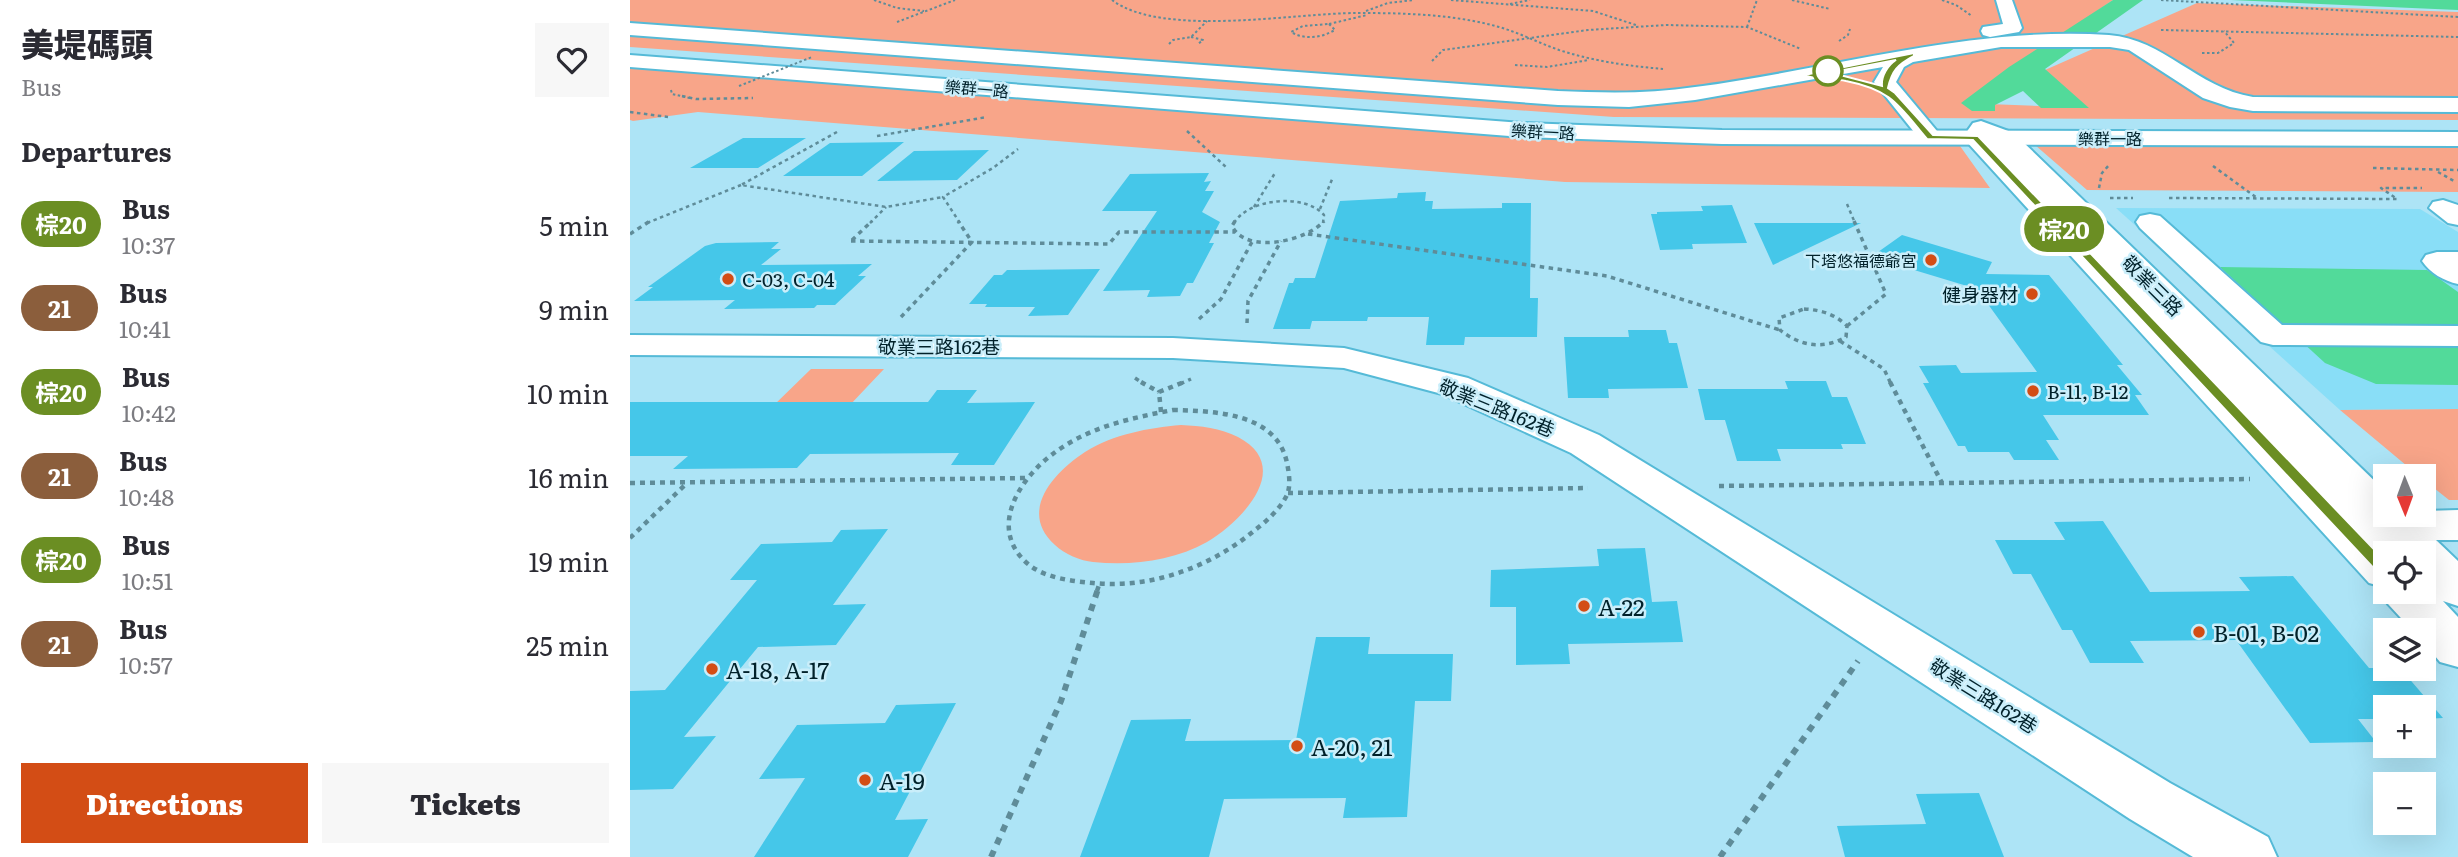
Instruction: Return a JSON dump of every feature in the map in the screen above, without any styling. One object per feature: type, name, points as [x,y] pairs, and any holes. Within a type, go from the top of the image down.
[{"type":"main road","points":[[2001,41],[1990,31],[2014,28],[2004,0]]},
{"type":"main road","points":[[630,29],[1558,98],[1668,97],[2001,41],[2125,43],[2150,54],[2211,93],[2230,100],[2253,104],[2458,105]]},
{"type":"main road","name":"樂群一路","points":[[630,52],[1527,121],[1926,133],[2458,139]]},
{"type":"main road","points":[[1912,55],[1896,63],[1885,79],[1886,86],[1926,133]]},
{"type":"main road","name":"樂群一路","points":[[630,61],[1522,130],[1722,136],[1926,133]]},
{"type":"main road","points":[[1807,75],[1860,81],[1893,94]]},
{"type":"main road","name":"樂群一路","points":[[1987,134],[2458,130]]},
{"type":"main road","name":"敬業三路","points":[[1987,134],[2410,541]]},
{"type":"main road","name":"敬業三路","points":[[1987,134],[2373,558]]},
{"type":"main road","points":[[2152,206],[2273,335],[2458,336]]},
{"type":"main road","points":[[2458,261],[2437,261],[2458,275]]},
{"type":"main road","name":"敬業三路162巷","points":[[630,345],[873,346],[1184,363],[1243,352],[1344,358],[1455,386],[1585,444],[2150,801],[2247,857]]},
{"type":"main road","points":[[2423,541],[2458,525]]},
{"type":"main road","name":"敬業三路","points":[[2436,567],[2458,589]]},
{"type":"main road","points":[[2416,604],[2458,648]]},
{"type":"path","points":[[874,0],[897,8],[925,12]]},
{"type":"path","points":[[891,24],[955,0]]},
{"type":"path","points":[[1112,0],[1119,8],[1140,15],[1208,20],[1362,13],[1455,18],[1500,28],[1594,59],[1673,69]]},
{"type":"path","points":[[1362,13],[1388,4],[1414,0]]},
{"type":"path","points":[[1451,0],[1593,11],[1638,26]]},
{"type":"path","points":[[1502,6],[1530,0]]},
{"type":"path","points":[[1747,27],[1757,0]]},
{"type":"path","points":[[1792,0],[1830,9]]},
{"type":"path","points":[[2161,0],[2458,17]]},
{"type":"path","points":[[1329,24],[1335,30],[1323,36],[1301,37],[1291,32],[1303,26],[1329,24],[1371,13]]},
{"type":"path","points":[[1191,37],[1208,20]]},
{"type":"path","points":[[1429,64],[1443,50],[1638,26],[1747,27],[1804,50]]},
{"type":"path","points":[[2224,31],[2458,37]]},
{"type":"path","points":[[739,86],[812,57]]},
{"type":"path","points":[[630,112],[668,117]]},
{"type":"path","points":[[877,136],[993,116]]},
{"type":"path","points":[[1179,124],[1227,169]]},
{"type":"path","points":[[630,234],[653,219],[741,185],[836,132]]},
{"type":"path","points":[[741,185],[886,207],[943,197],[993,168],[1017,149]]},
{"type":"path","points":[[2207,161],[2258,198]]},
{"type":"path","points":[[2434,170],[2458,184]]},
{"type":"path","points":[[1254,208],[1275,173]]},
{"type":"path","points":[[1320,209],[1332,177]]},
{"type":"path","points":[[2104,198],[2152,206],[2258,198],[2397,199],[2381,188],[2444,204]]},
{"type":"path","points":[[943,197],[972,242]]},
{"type":"path","points":[[886,207],[851,241],[1109,244],[1118,232],[1235,232],[1253,240],[1281,241],[1308,234],[1324,222],[1324,215],[1320,209],[1291,202],[1254,208],[1235,219],[1232,226],[1235,232]]},
{"type":"path","points":[[1308,234],[1501,263],[1607,275],[1780,330],[1796,341],[1820,345],[1846,337],[1847,326],[1886,294],[1847,204]]},
{"type":"path","points":[[1161,412],[1158,392],[1184,363],[1187,330],[1221,299],[1253,240]]},
{"type":"path","points":[[1243,352],[1248,301],[1281,241]]},
{"type":"path","points":[[873,346],[972,242]]},
{"type":"path","points":[[1780,330],[1777,324],[1784,314],[1804,309],[1835,316],[1847,326]]},
{"type":"path","points":[[1840,341],[1884,369],[1942,483]]},
{"type":"path","points":[[1213,411],[1248,419],[1274,435],[1288,457],[1288,493],[1273,514],[1244,542],[1200,566],[1150,581],[1098,585],[1055,578],[1023,560],[1008,535],[1009,506],[1026,478],[1054,452],[1091,431],[1132,417],[1161,412],[1213,411]]},
{"type":"path","points":[[630,484],[1026,478]]},
{"type":"path","points":[[1288,493],[2258,479]]},
{"type":"path","points":[[630,538],[686,484]]},
{"type":"path","points":[[991,857],[1061,701],[1098,585]]},
{"type":"path","points":[[1720,857],[1859,660]]},
{"type":"shaded area","points":[[630,0],[2113,0],[1962,103],[2088,108],[2045,70],[2197,3],[2458,12],[2458,120],[1614,117],[630,47]]},
{"type":"shaded area","points":[[2113,0],[2143,0],[2045,69],[2089,108],[2041,108],[2023,91],[1995,105],[1995,111],[1972,111],[1961,103],[2009,67]]},
{"type":"shaded area","points":[[2231,0],[2458,0],[2458,10],[2435,9]]},
{"type":"shaded area","points":[[630,66],[1554,136],[1960,146],[1990,188],[1565,182],[698,112],[633,121],[630,120]]},
{"type":"shaded area","points":[[2047,141],[2458,143],[2458,192],[2087,190],[2035,145]]},
{"type":"shaded area","points":[[2116,208],[2420,209],[2458,232],[2458,409],[2340,410]]},
{"type":"shaded area","points":[[2220,267],[2427,270],[2458,292],[2458,385],[2376,384],[2325,363]]},
{"type":"shaded area","points":[[811,369],[884,369],[849,406],[772,407]]},
{"type":"shaded area","points":[[2458,409],[2458,500],[2449,500],[2436,490],[2436,464],[2405,464],[2340,410]]},
{"type":"shaded area","points":[[1181,425],[1224,431],[1238,437],[1254,449],[1262,463],[1262,478],[1257,493],[1234,521],[1207,542],[1180,554],[1152,561],[1088,561],[1078,559],[1055,545],[1044,532],[1040,507],[1044,494],[1062,471],[1085,452],[1119,436]]},
{"type":"building","points":[[743,138],[806,138],[758,168],[690,168]]},
{"type":"building","points":[[904,142],[862,176],[783,176],[830,143]]},
{"type":"building","points":[[989,150],[957,180],[877,181],[914,151]]},
{"type":"building","points":[[1209,173],[1204,182],[1211,181],[1205,191],[1214,191],[1202,212],[1220,222],[1209,243],[1214,243],[1193,283],[1187,283],[1180,296],[1147,297],[1150,290],[1103,291],[1157,211],[1102,211],[1130,174]]},
{"type":"building","points":[[1426,192],[1425,201],[1433,201],[1432,209],[1502,208],[1502,203],[1531,203],[1530,298],[1538,298],[1537,337],[1465,337],[1464,345],[1426,345],[1429,317],[1312,321],[1310,329],[1273,329],[1289,283],[1293,283],[1295,278],[1315,278],[1340,201],[1397,198],[1398,193]]},
{"type":"building","points":[[1732,205],[1747,243],[1692,244],[1693,249],[1660,250],[1651,214],[1703,211],[1701,206]]},
{"type":"building","points":[[1754,223],[1861,223],[1773,265]]},
{"type":"building","points":[[1902,235],[1992,262],[1986,274],[2049,275],[2123,365],[2117,365],[2142,395],[2135,395],[2149,415],[2043,415],[2059,440],[2046,440],[2059,460],[2014,460],[2009,452],[1968,452],[1965,446],[1958,446],[1923,383],[1929,383],[1919,366],[1956,365],[1961,373],[2037,372],[1977,289],[1871,257]]},
{"type":"building","name":"C-03, C-04","points":[[779,242],[771,249],[781,249],[761,265],[872,264],[858,276],[866,276],[835,305],[817,305],[814,308],[724,309],[735,300],[634,301],[653,287],[648,287],[705,246],[716,243]]},
{"type":"building","points":[[1100,269],[1068,315],[1028,316],[1035,307],[985,307],[987,304],[969,304],[994,275],[1002,275],[1007,270]]},
{"type":"building","points":[[1628,330],[1666,330],[1669,343],[1677,343],[1688,388],[1608,389],[1609,398],[1568,398],[1564,337],[1629,337]]},
{"type":"building","points":[[1785,381],[1826,381],[1832,397],[1847,397],[1866,444],[1841,444],[1843,449],[1777,449],[1781,461],[1737,461],[1725,420],[1705,420],[1698,389],[1788,389]]},
{"type":"building","points":[[937,390],[977,390],[967,403],[1035,402],[994,465],[951,465],[959,453],[810,454],[797,468],[673,469],[688,456],[630,456],[630,402],[928,402]]},
{"type":"building","name":"B-01, B-02","points":[[2103,521],[2150,592],[2250,591],[2239,577],[2293,576],[2369,668],[2373,668],[2373,681],[2411,681],[2423,695],[2373,695],[2373,719],[2358,719],[2373,738],[2373,742],[2310,743],[2236,640],[2130,641],[2144,663],[2090,663],[2072,630],[2062,630],[2031,574],[2013,574],[1995,540],[2065,540],[2054,522]]},
{"type":"building","name":"A-18, A-17","points":[[888,529],[833,605],[866,604],[836,645],[758,647],[684,737],[716,736],[673,789],[630,790],[630,691],[665,690],[757,580],[730,580],[761,544],[832,542],[841,530]]},
{"type":"building","name":"A-22","points":[[1645,548],[1652,602],[1677,601],[1683,642],[1568,644],[1570,664],[1516,665],[1516,607],[1490,607],[1491,570],[1599,566],[1597,549]]},
{"type":"building","name":"A-20, 21","points":[[1316,637],[1370,637],[1368,654],[1453,654],[1451,701],[1415,701],[1407,817],[1343,818],[1346,798],[1224,799],[1209,857],[1080,857],[1131,720],[1191,719],[1185,741],[1296,740]]},
{"type":"building","name":"A-19","points":[[956,703],[895,820],[928,819],[908,857],[754,857],[805,778],[759,779],[797,725],[885,723],[896,705]]},
{"type":"building","points":[[1979,793],[2004,857],[1845,857],[1837,826],[1926,824],[1916,794]]},
{"type":"bus line","name":"棕20","points":[[1886,86],[1885,79],[1890,69],[1912,55],[1807,75],[1844,78],[1882,88],[1893,94],[1930,137],[1975,137],[2373,558]]},
{"type":"place","name":"下塔悠福德爺宮","points":[[1931,260]]},
{"type":"place","name":"C-03, C-04","points":[[728,279]]},
{"type":"place","name":"健身器材","points":[[2032,294]]},
{"type":"place","name":"B-11, B-12","points":[[2033,391]]},
{"type":"place","name":"A-22","points":[[1584,606]]},
{"type":"place","name":"B-01, B-02","points":[[2199,632]]},
{"type":"place","name":"A-18, A-17","points":[[712,669]]},
{"type":"place","name":"A-20, 21","points":[[1297,746]]},
{"type":"place","name":"A-19","points":[[865,780]]}]
